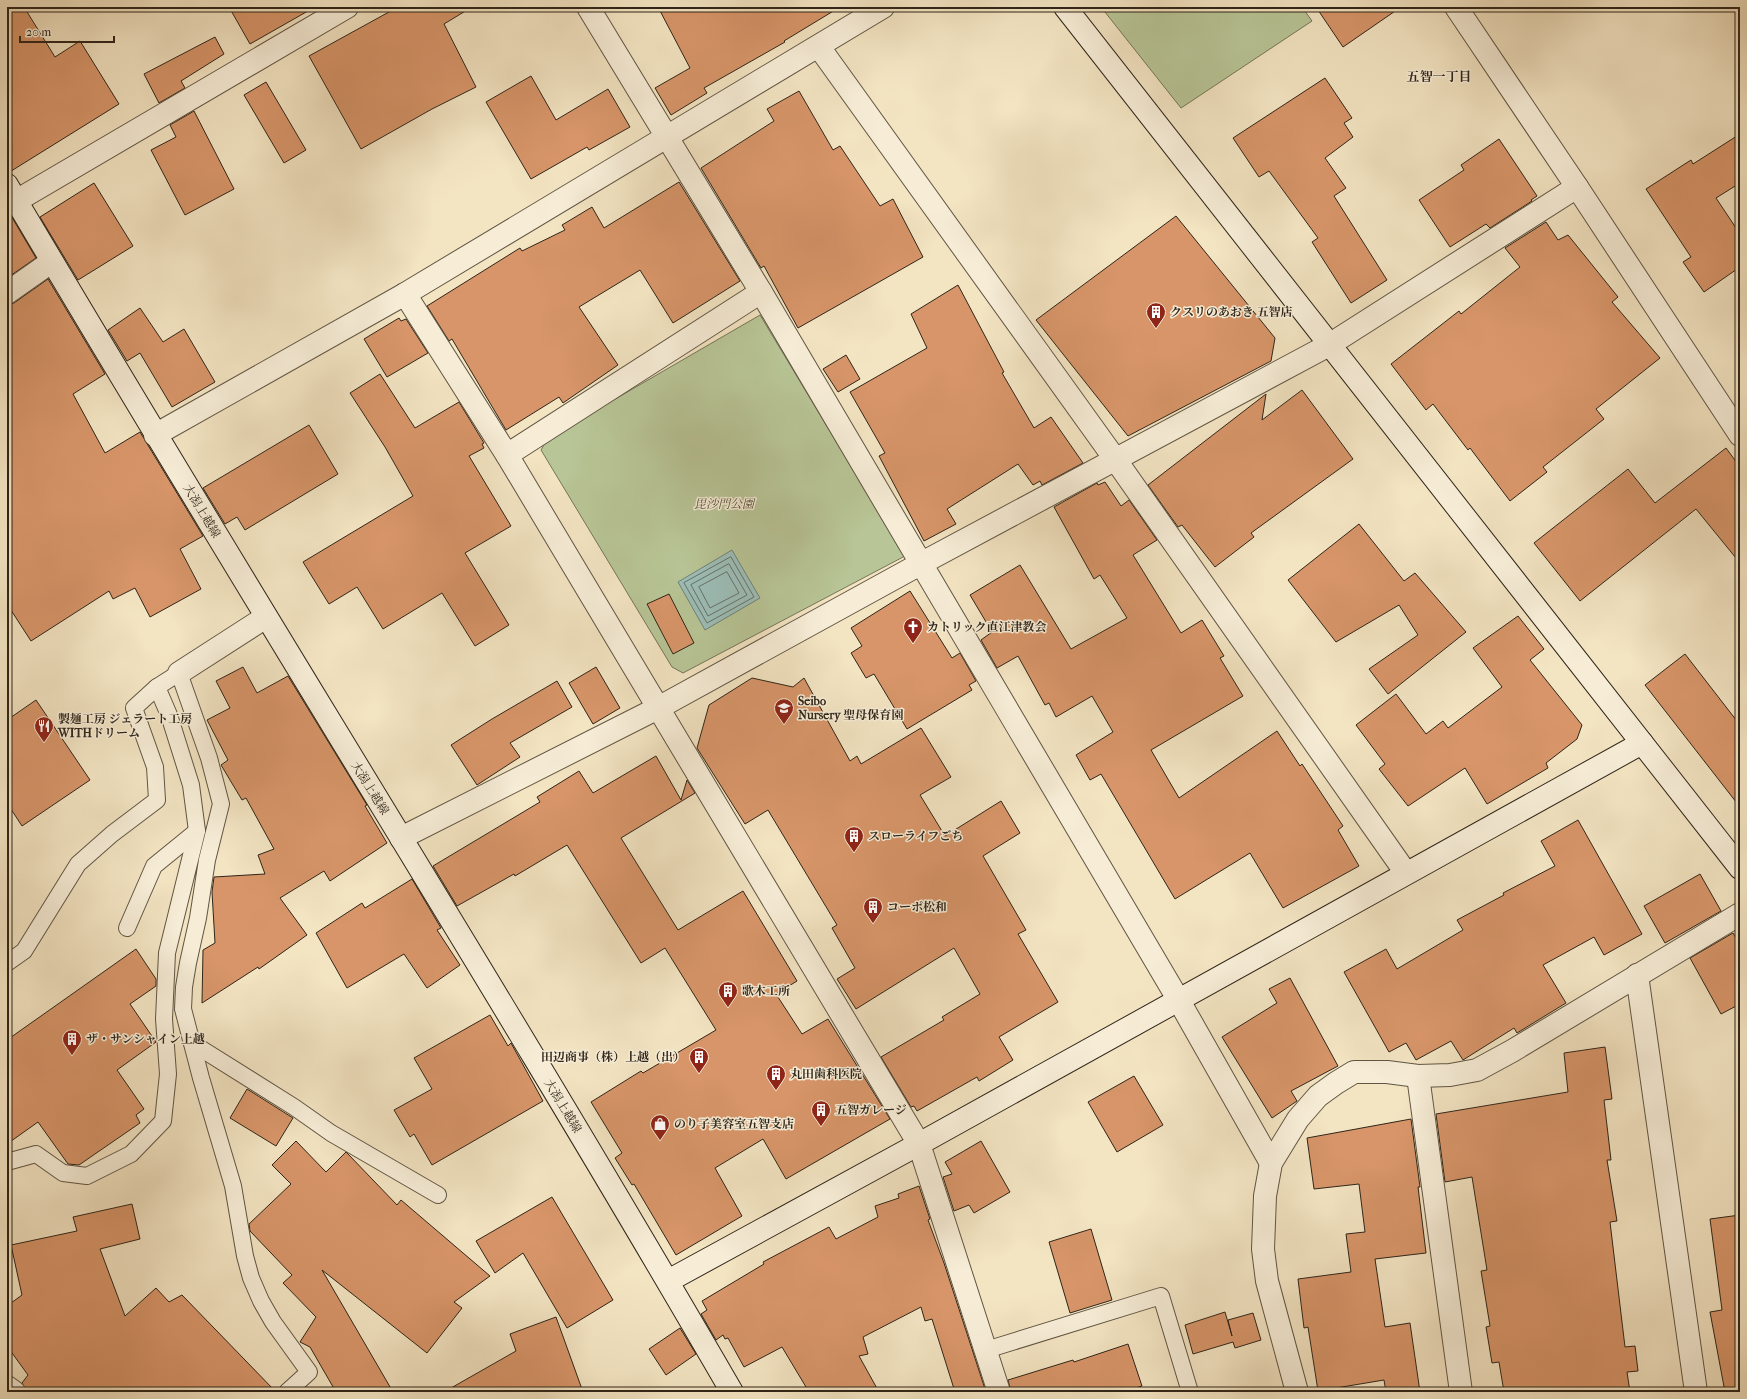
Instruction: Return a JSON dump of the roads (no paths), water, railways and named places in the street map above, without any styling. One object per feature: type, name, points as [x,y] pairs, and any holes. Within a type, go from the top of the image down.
[{"type":"street","points":[[12,193],[347,7]]},
{"type":"street","points":[[588,7],[761,292],[922,563],[1178,999],[1271,1163]]},
{"type":"street","points":[[155,436],[405,294],[667,136],[819,47],[883,7]]},
{"type":"street","points":[[1065,7],[1740,868]]},
{"type":"street","points":[[1456,7],[1577,187],[1740,435]]},
{"type":"street","points":[[819,47],[1115,459],[1406,873]]},
{"type":"street","points":[[401,838],[658,708],[922,563],[1329,345],[1577,187]]},
{"type":"street","name":"大潟上越線","points":[[12,193],[51,262],[155,436],[401,838],[668,1281],[732,1392]]},
{"type":"street","points":[[7,293],[51,262]]},
{"type":"street","points":[[507,455],[761,292]]},
{"type":"street","points":[[405,294],[507,455],[919,1144],[999,1392]]},
{"type":"street","points":[[178,673],[266,617]]},
{"type":"street","points":[[668,1281],[919,1144],[1642,743]]},
{"type":"street","points":[[1297,1392],[1267,1281],[1262,1250],[1265,1196],[1271,1163],[1298,1119],[1318,1096],[1354,1072],[1387,1072],[1418,1076],[1450,1075],[1477,1070],[1512,1051],[1740,914]]},
{"type":"street","points":[[1637,975],[1696,1392]]},
{"type":"street","points":[[1418,1076],[1461,1392]]},
{"type":"street","points":[[7,1387],[14,1392]]},
{"type":"lane","points":[[7,963],[24,951],[78,864],[112,834],[157,800],[155,767],[134,708],[157,687],[178,673],[209,758],[221,804],[207,860],[184,987],[183,1009],[233,1186],[244,1249],[251,1278],[273,1322],[309,1372],[287,1392]]},
{"type":"lane","points":[[7,1162],[36,1154],[63,1173],[87,1176],[131,1154],[163,1121],[168,1074],[164,1019],[166,954],[197,831],[191,785],[169,715],[157,687]]},
{"type":"lane","points":[[126,928],[154,866],[197,831]]},
{"type":"lane","points":[[192,1043],[294,1106],[331,1133],[438,1195]]},
{"type":"lane","points":[[986,1350],[1161,1296],[1190,1392]]},
{"type":"water","points":[[732,550],[760,598],[705,630],[678,582]]},
{"type":"place","name":"クスリのあおき 五智店","points":[[1156,329]]},
{"type":"place","name":"カトリック直江津教会","points":[[913,644]]},
{"type":"place","name":"Seibo Nursery 聖母保育園","points":[[784,725]]},
{"type":"place","name":"製麺工房 ジェラート工房 WITHドリーム","points":[[44,743]]},
{"type":"place","name":"スローライフごち","points":[[854,853]]},
{"type":"place","name":"コーポ松和","points":[[873,924]]},
{"type":"place","name":"歌木工所","points":[[728,1008]]},
{"type":"place","name":"ザ・サンシャイン上越","points":[[72,1056]]},
{"type":"place","name":"田辺商事（株）上越（出）","points":[[699,1074]]},
{"type":"place","name":"丸田歯科医院","points":[[776,1091]]},
{"type":"place","name":"五智ガレージ","points":[[821,1127]]},
{"type":"place","name":"のり子美容室五智支店","points":[[660,1141]]},
{"type":"district","name":"五智一丁目","points":[[1439,76]]},
{"type":"park label","name":"毘沙門公園","points":[[724,504]]}]
